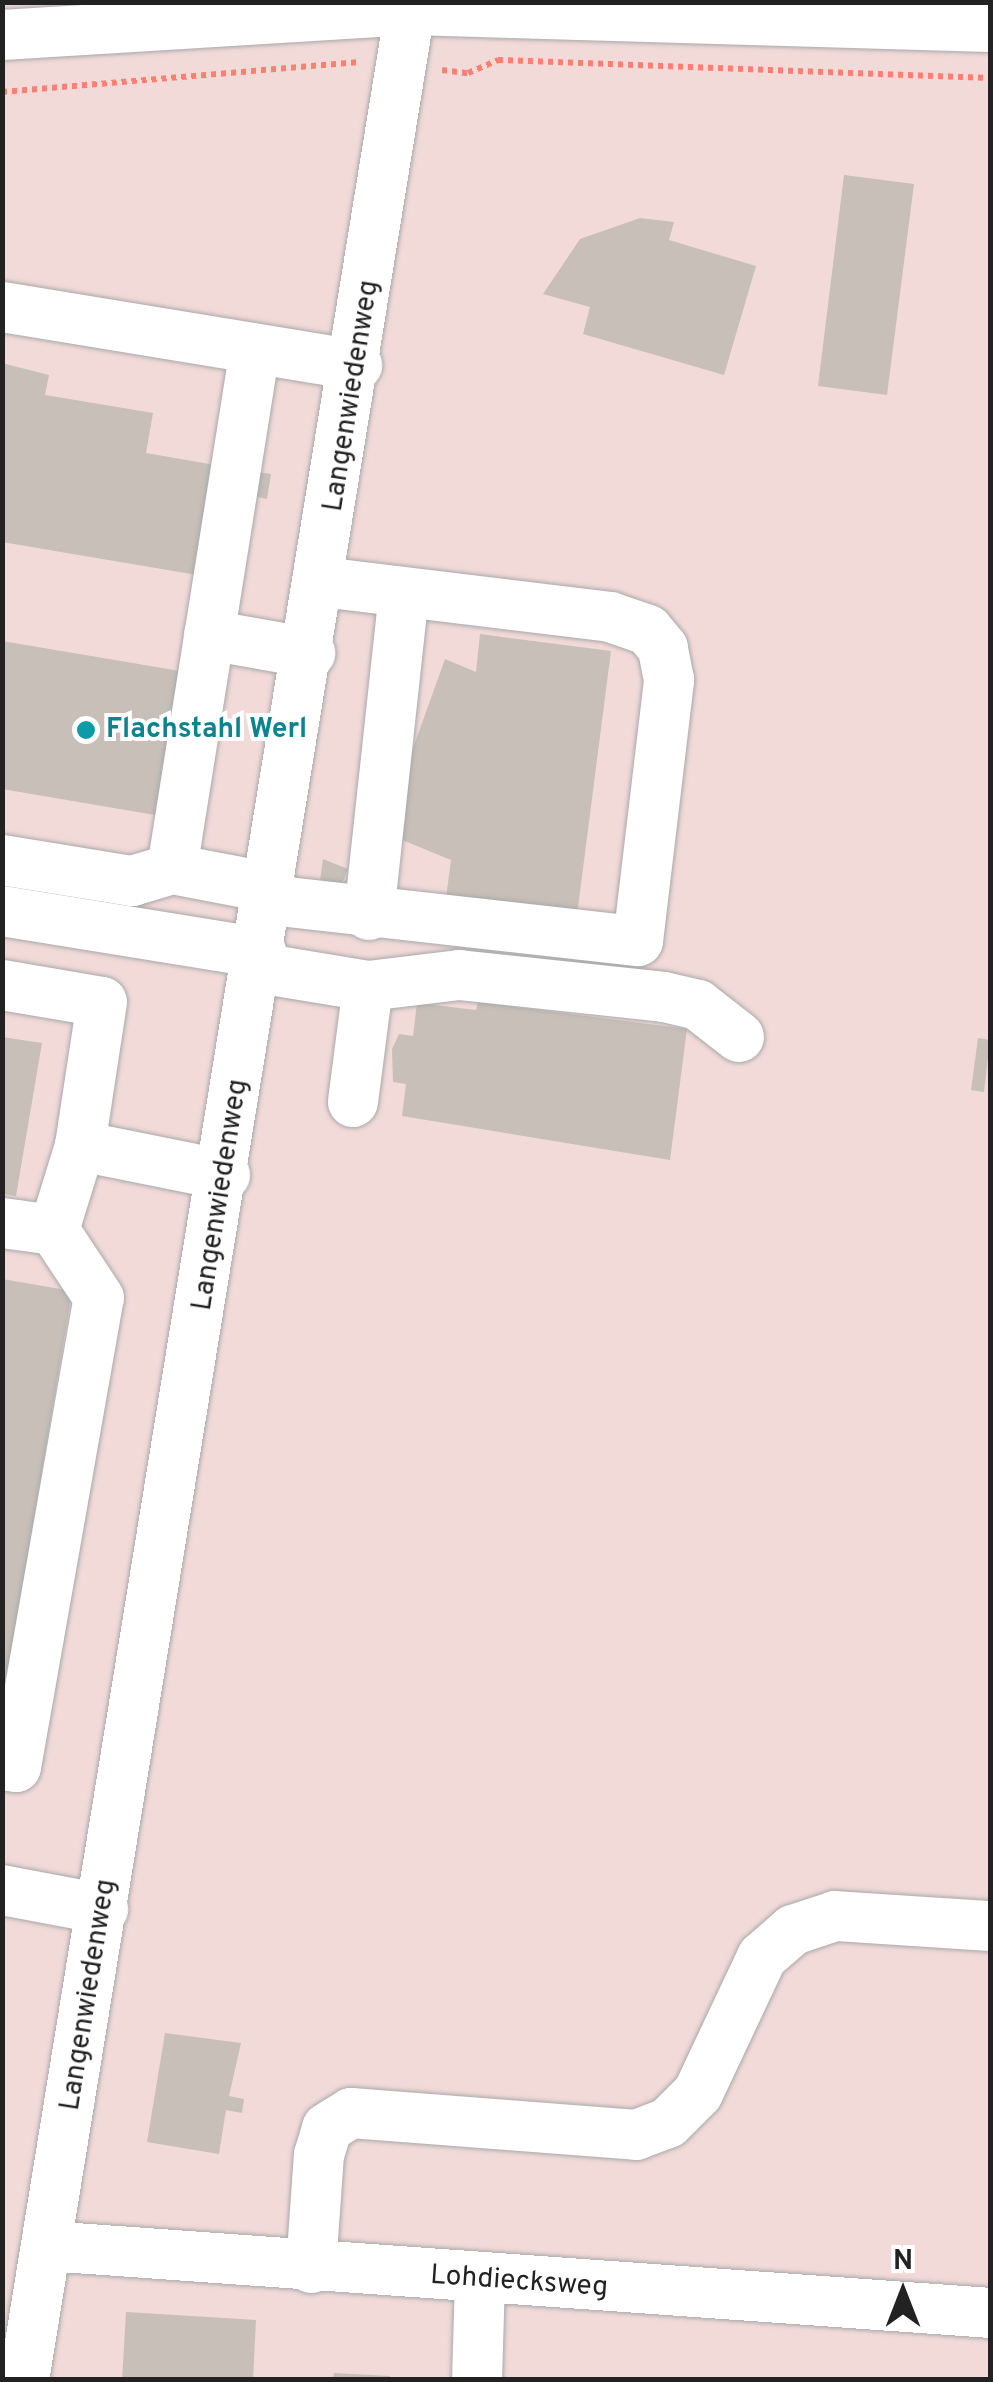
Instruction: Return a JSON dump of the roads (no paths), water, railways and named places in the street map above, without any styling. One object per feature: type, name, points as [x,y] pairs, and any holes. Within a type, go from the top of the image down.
[{"type":"street","points":[[2,36],[410,10],[990,28]]},
{"type":"street","name":"Langenwiedenweg","points":[[20,2349],[48,2246],[322,582],[405,66],[410,10]]},
{"type":"street","points":[[2,307],[357,365]]},
{"type":"street","points":[[172,869],[255,349]]},
{"type":"street","points":[[2,860],[132,881],[172,869],[370,915],[638,941],[668,680],[663,648],[648,630],[611,617],[322,582]]},
{"type":"street","points":[[370,915],[404,592]]},
{"type":"street","points":[[209,635],[310,653]]},
{"type":"street","points":[[2,911],[260,960],[368,986],[459,975],[664,997],[698,1005],[739,1037]]},
{"type":"street","points":[[2,986],[102,1002],[80,1146],[54,1230]]},
{"type":"street","points":[[353,1102],[368,986]]},
{"type":"street","points":[[80,1146],[225,1175]]},
{"type":"street","points":[[2,1223],[54,1230],[99,1298],[16,1767],[2,1765]]},
{"type":"street","points":[[2,1890],[103,1909]]},
{"type":"street","points":[[311,2268],[319,2156],[328,2128],[351,2113],[636,2135],[668,2123],[698,2093],[762,1957],[793,1930],[835,1916],[990,1926]]},
{"type":"street","name":"Lohdiecksweg","points":[[48,2246],[311,2268],[990,2313]]},
{"type":"street","points":[[478,2380],[480,2280]]},
{"type":"place","name":"Flachstahl Werl","points":[[86,730]]}]
